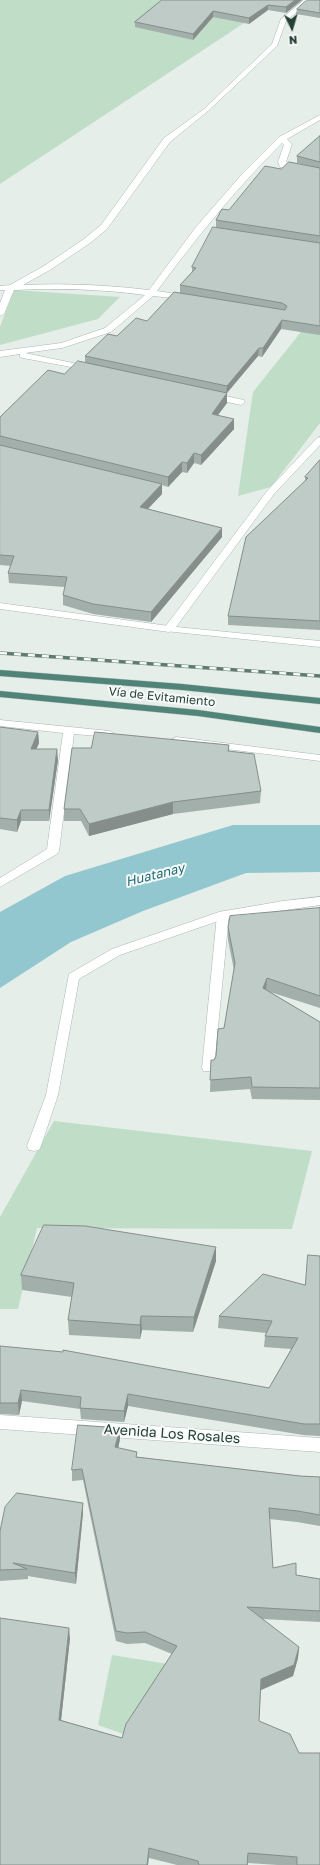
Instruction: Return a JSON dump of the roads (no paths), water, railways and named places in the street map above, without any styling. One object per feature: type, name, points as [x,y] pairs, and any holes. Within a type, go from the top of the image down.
[{"type":"highway","name":"Vía de Evitamiento","points":[[0,673],[182,687],[320,701]]},
{"type":"highway","name":"Vía de Evitamiento","points":[[0,694],[198,713],[320,730]]},
{"type":"street","points":[[0,314],[9,289],[47,268],[87,241],[104,227],[167,140],[206,110],[275,44],[283,20],[308,0]]},
{"type":"street","points":[[0,354],[62,345],[108,330],[140,305],[152,292],[246,175],[282,139],[320,117]]},
{"type":"street","points":[[282,139],[288,144],[282,162],[283,165],[320,173]]},
{"type":"street","points":[[0,288],[9,289],[64,285],[107,287],[152,292],[198,300]]},
{"type":"street","points":[[14,353],[97,371]]},
{"type":"street","points":[[203,394],[241,402]]},
{"type":"street","points":[[169,629],[271,492],[320,440]]},
{"type":"street","points":[[0,606],[169,629],[320,644]]},
{"type":"street","points":[[0,722],[123,735]]},
{"type":"street","points":[[0,883],[53,851],[69,730]]},
{"type":"street","points":[[163,739],[227,745],[320,758]]},
{"type":"street","points":[[34,1146],[52,1095],[73,977],[116,952],[223,915],[283,904],[320,901]]},
{"type":"street","points":[[208,1068],[223,915]]},
{"type":"street","name":"Avenida Los Rosales","points":[[0,1422],[320,1445]]},
{"type":"water","name":"Huatanay","points":[[233,825],[320,825],[320,872],[246,873],[143,911],[71,942],[0,988],[0,912],[65,876]]},
{"type":"railway","points":[[0,653],[320,676]]}]
